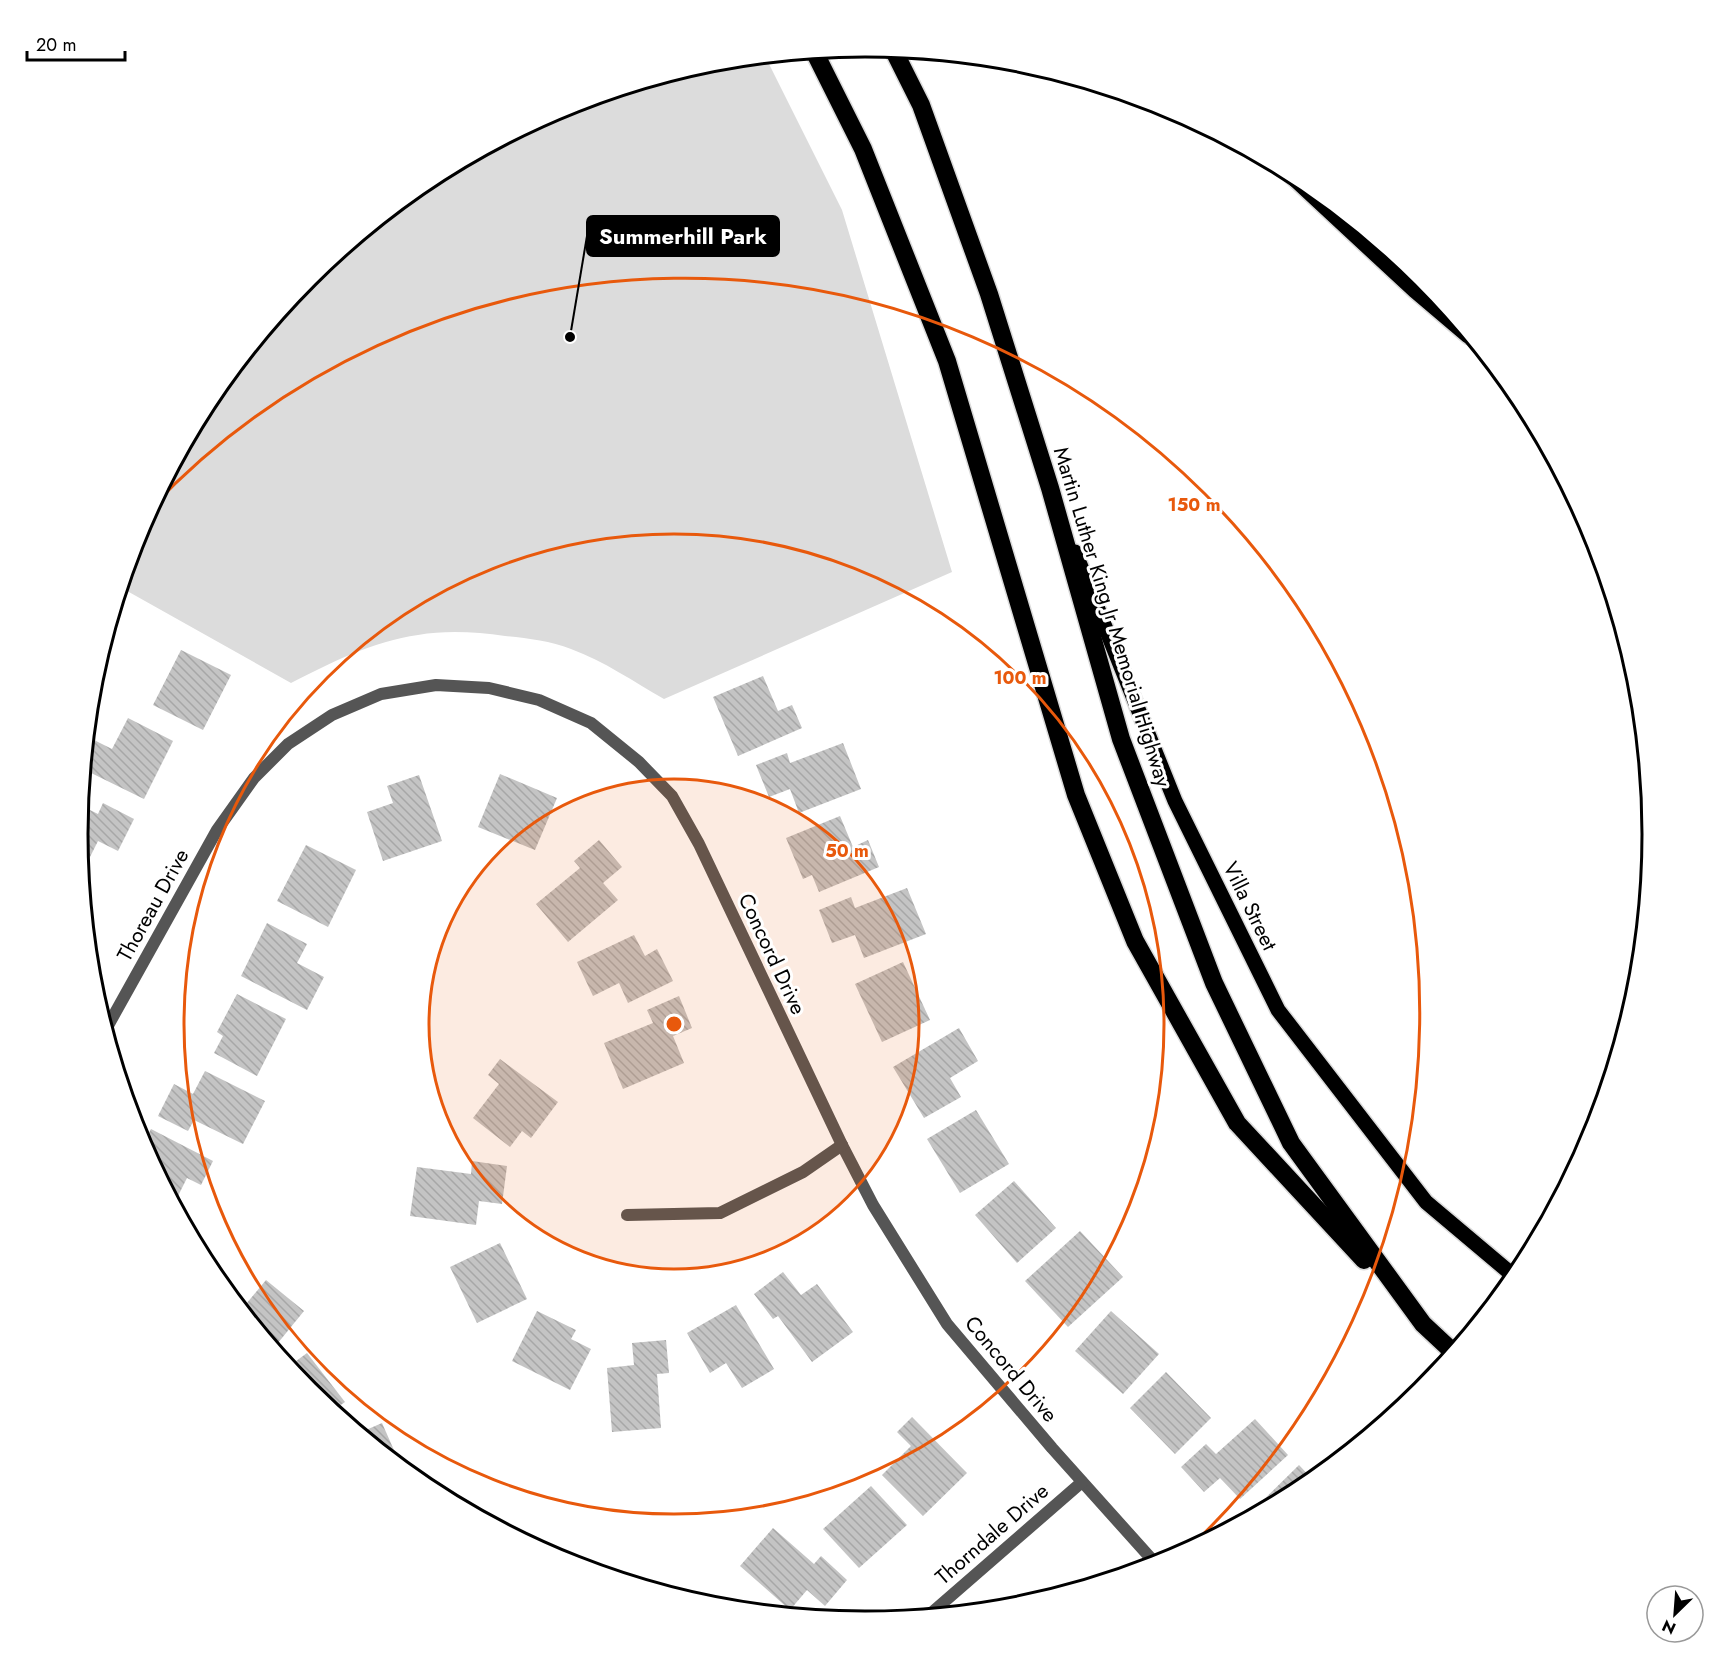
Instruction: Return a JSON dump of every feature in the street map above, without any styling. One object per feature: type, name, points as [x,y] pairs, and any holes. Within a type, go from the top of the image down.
[{"type":"highway","name":"Martin Luther King Jr Memorial Highway","points":[[898,58],[921,105],[986,284],[1050,488],[1121,739],[1214,983],[1291,1143],[1423,1324],[1448,1347]]},
{"type":"highway","points":[[818,59],[863,149],[947,361],[1076,795],[1135,941],[1238,1123],[1423,1324]]},
{"type":"highway","points":[[1346,225],[1430,302]]},
{"type":"main road","name":"Villa Street","points":[[1050,488],[1175,801],[1278,1010],[1426,1202],[1508,1271]]},
{"type":"street","name":"Concord Drive","points":[[217,830],[254,778],[288,744],[332,715],[381,694],[436,685],[489,688],[539,700],[591,723],[639,762],[672,796],[699,844],[842,1145],[873,1204],[947,1324],[999,1387],[1149,1557]]},
{"type":"street","name":"Thoreau Drive","points":[[111,1021],[217,830]]},
{"type":"street","points":[[627,1215],[720,1213],[803,1172],[842,1145]]},
{"type":"street","name":"Thorndale Drive","points":[[939,1607],[1082,1482]]},
{"type":"shaded area","points":[[769,63],[842,210],[952,572],[664,699],[607,666],[563,646],[530,639],[462,632],[429,633],[385,642],[291,683],[127,591],[168,490],[218,402],[248,361],[280,322],[352,250],[391,218],[476,161],[567,116],[615,98],[663,83]]},
{"type":"building","points":[[181,650],[231,675],[203,730],[153,705]]},
{"type":"building","points":[[763,676],[778,711],[792,705],[802,728],[738,756],[713,697]]},
{"type":"building","points":[[128,718],[173,741],[144,799],[90,772],[93,740],[112,749]]},
{"type":"building","points":[[843,743],[861,789],[799,813],[790,789],[769,797],[756,765],[787,753],[790,763]]},
{"type":"building","points":[[500,774],[557,798],[535,850],[478,827]]},
{"type":"building","points":[[419,775],[442,841],[383,861],[367,812],[393,803],[387,786]]},
{"type":"building","points":[[103,803],[134,819],[118,851],[98,841],[89,860],[88,809],[98,814]]},
{"type":"building","points":[[840,816],[853,847],[868,840],[879,867],[819,892],[812,875],[803,879],[786,838]]},
{"type":"building","points":[[599,840],[622,867],[603,883],[618,900],[568,942],[536,904],[580,868],[574,861]]},
{"type":"building","points":[[306,845],[356,870],[328,927],[277,901]]},
{"type":"building","points":[[907,888],[926,934],[864,958],[855,935],[832,943],[819,910],[851,897],[855,908]]},
{"type":"building","points":[[267,923],[307,944],[297,963],[324,977],[307,1010],[241,976]]},
{"type":"building","points":[[634,935],[645,956],[657,949],[673,981],[628,1003],[619,983],[593,996],[577,962]]},
{"type":"building","points":[[903,962],[930,1020],[882,1042],[855,984]]},
{"type":"building","points":[[237,994],[286,1019],[257,1076],[214,1053],[223,1036],[217,1032]]},
{"type":"building","points":[[679,996],[692,1028],[673,1036],[684,1063],[623,1089],[604,1043],[653,1023],[647,1010]]},
{"type":"building","points":[[959,1028],[978,1061],[950,1078],[961,1097],[924,1118],[893,1067]]},
{"type":"building","points":[[500,1059],[558,1102],[531,1138],[522,1131],[510,1147],[473,1118],[499,1084],[488,1075]]},
{"type":"building","points":[[205,1071],[265,1101],[243,1144],[194,1120],[188,1131],[158,1116],[174,1084],[193,1094]]},
{"type":"building","points":[[976,1110],[1009,1164],[960,1193],[927,1139]]},
{"type":"building","points":[[151,1129],[213,1161],[201,1185],[187,1178],[178,1196],[148,1134]]},
{"type":"building","points":[[472,1161],[507,1166],[502,1204],[479,1201],[476,1225],[410,1216],[417,1167],[471,1174]]},
{"type":"building","points":[[1014,1181],[1056,1228],[1017,1263],[975,1215]]},
{"type":"building","points":[[1080,1231],[1123,1277],[1068,1327],[1025,1281]]},
{"type":"building","points":[[500,1243],[527,1299],[477,1323],[450,1267]]},
{"type":"building","points":[[783,1272],[801,1295],[817,1284],[853,1332],[812,1362],[778,1316],[773,1319],[754,1294]]},
{"type":"building","points":[[266,1280],[304,1311],[278,1343],[246,1304]]},
{"type":"building","points":[[736,1305],[774,1369],[742,1388],[726,1363],[710,1373],[687,1333]]},
{"type":"building","points":[[537,1311],[576,1330],[571,1339],[591,1349],[570,1390],[512,1361]]},
{"type":"building","points":[[1111,1311],[1159,1354],[1123,1394],[1075,1351]]},
{"type":"building","points":[[666,1340],[669,1373],[657,1374],[661,1428],[612,1432],[607,1368],[634,1365],[632,1343]]},
{"type":"building","points":[[307,1353],[345,1402],[339,1406],[295,1362]]},
{"type":"building","points":[[1166,1372],[1211,1418],[1175,1454],[1130,1408]]},
{"type":"building","points":[[912,1417],[967,1473],[923,1516],[882,1475],[911,1446],[897,1432]]},
{"type":"building","points":[[1255,1419],[1288,1455],[1240,1499],[1220,1478],[1204,1492],[1181,1467],[1206,1444],[1216,1454]]},
{"type":"building","points":[[382,1423],[395,1453],[391,1450],[366,1430]]},
{"type":"building","points":[[1299,1465],[1306,1473],[1296,1480],[1262,1501]]},
{"type":"building","points":[[871,1486],[907,1525],[859,1568],[823,1529]]},
{"type":"building","points":[[773,1528],[814,1564],[821,1556],[847,1580],[825,1606],[807,1590],[793,1607],[786,1606],[740,1566]]},
{"type":"place","name":"Summerhill Park","points":[[570,337]]}]
